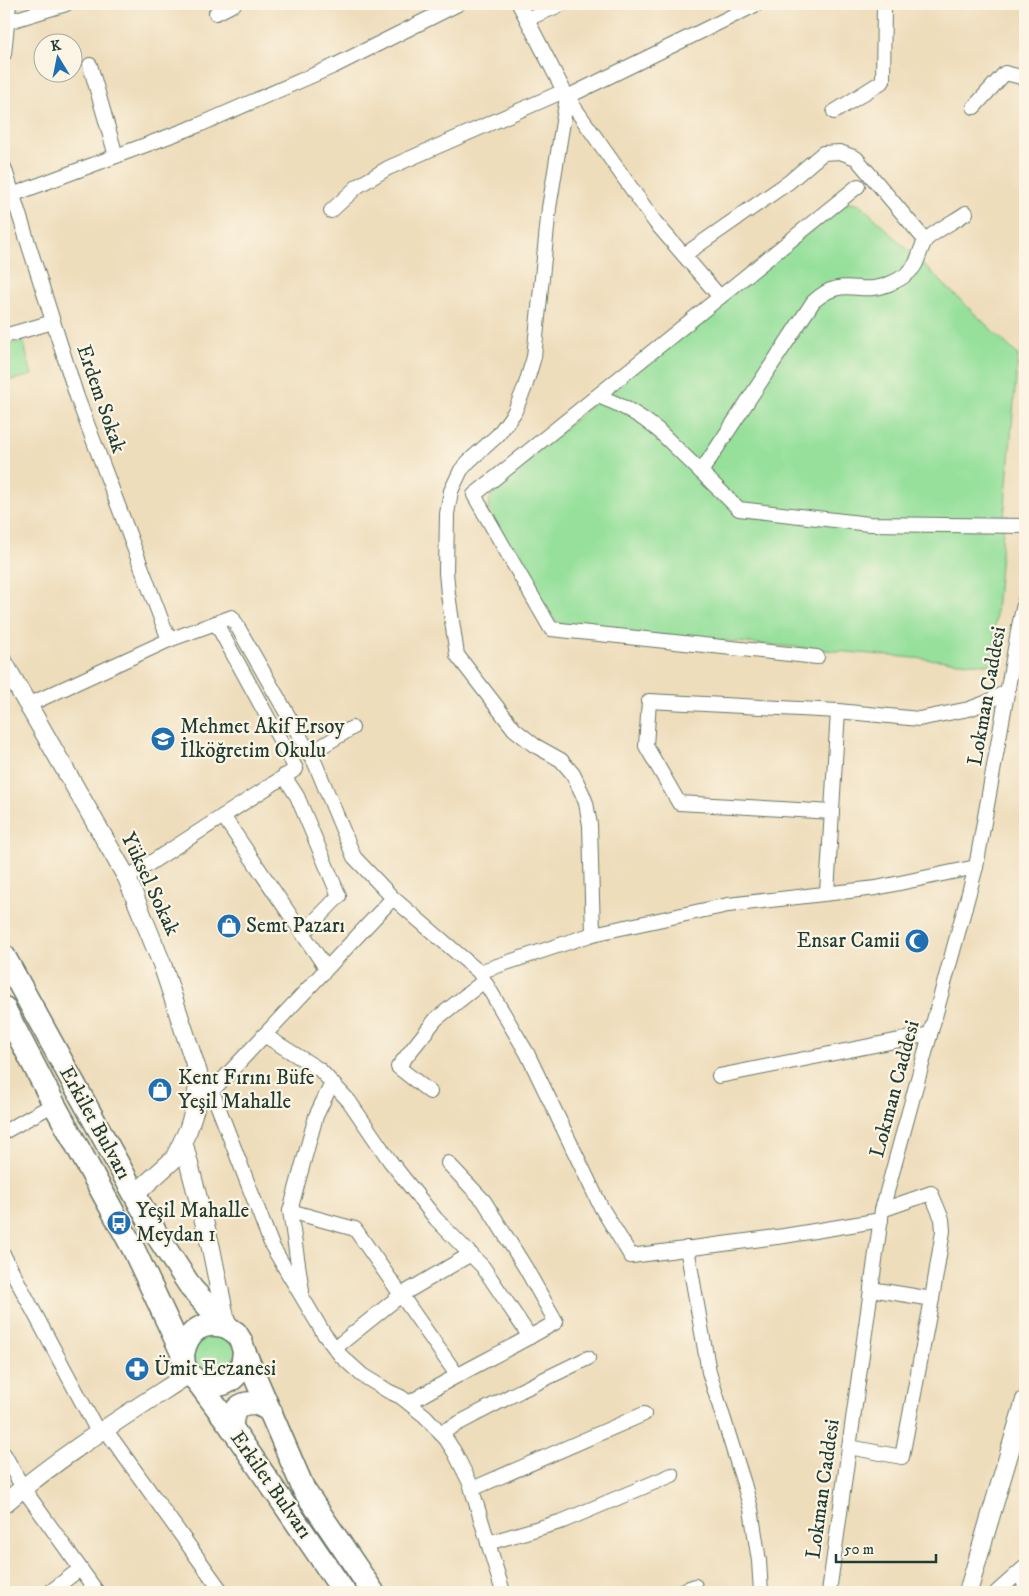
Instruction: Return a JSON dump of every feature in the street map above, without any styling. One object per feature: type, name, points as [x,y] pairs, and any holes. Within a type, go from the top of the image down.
[{"type":"main road","name":"Erkilet Bulvarı","points":[[4,956],[158,1237],[192,1289],[227,1327],[236,1333],[241,1341],[304,1490],[373,1592]]},
{"type":"main road","name":"Erkilet Bulvarı","points":[[4,1008],[134,1250],[190,1370],[344,1592]]},
{"type":"main road","points":[[227,1327],[217,1324],[207,1325],[197,1329],[190,1336],[184,1344],[190,1370],[206,1384],[216,1386],[226,1383],[234,1378],[240,1370],[244,1361],[244,1351]]},
{"type":"main road","points":[[232,1428],[234,1411],[241,1406],[253,1403],[259,1404],[271,1412]]},
{"type":"street","points":[[4,54],[9,4]]},
{"type":"street","points":[[7,22],[66,4]]},
{"type":"street","points":[[216,13],[234,4]]},
{"type":"street","points":[[8,196],[199,125],[307,78],[458,4]]},
{"type":"street","points":[[519,4],[566,94],[655,222],[720,297]]},
{"type":"street","points":[[527,19],[562,4]]},
{"type":"street","points":[[331,211],[358,186],[388,168],[566,94],[757,4]]},
{"type":"street","points":[[834,112],[883,81],[884,4]]},
{"type":"street","points":[[90,65],[116,156]]},
{"type":"street","points":[[974,107],[1005,73],[1025,78]]},
{"type":"street","points":[[566,94],[550,208],[534,357],[520,400],[507,424],[488,445],[469,461],[455,481],[448,503],[446,572],[450,615],[457,655],[514,729],[534,745],[561,760],[573,774],[582,792],[590,825],[593,934]]},
{"type":"street","points":[[684,255],[789,182],[823,153],[831,152],[848,154],[856,158],[925,240]]},
{"type":"street","name":"Erdem Sokak","points":[[4,167],[8,196],[54,322],[77,397],[169,640]]},
{"type":"street","points":[[817,657],[551,629],[474,495],[858,186]]},
{"type":"street","points":[[701,472],[813,302],[834,288],[849,286],[859,289],[879,288],[898,280],[915,266],[925,240],[966,213]]},
{"type":"street","points":[[4,336],[54,322]]},
{"type":"street","points":[[598,396],[622,406],[647,421],[739,509],[870,524],[1025,526]]},
{"type":"street","name":"Lokman Caddesi","points":[[828,1592],[882,1215],[976,867],[1008,691],[1022,628],[1025,600]]},
{"type":"street","points":[[28,705],[169,640],[232,617],[315,763],[354,858],[393,898],[482,977],[527,1053],[601,1207],[631,1256],[784,1236],[882,1215],[931,1193],[942,1219],[943,1231],[902,1457],[849,1447]]},
{"type":"street","points":[[127,878],[296,769],[216,623]]},
{"type":"street","name":"Yüksel Sokak","points":[[4,663],[127,878],[162,964],[205,1094],[174,1159],[134,1195]]},
{"type":"street","points":[[832,812],[679,803],[646,746],[648,701],[838,711],[919,719],[969,709],[1008,691]]},
{"type":"street","points":[[828,893],[838,711]]},
{"type":"street","points":[[309,754],[352,728]]},
{"type":"street","points":[[284,776],[297,796],[339,896],[302,933]]},
{"type":"street","points":[[223,816],[326,968]]},
{"type":"street","points":[[430,1092],[398,1066],[436,1019],[482,977],[593,934],[728,904],[876,888],[976,867]]},
{"type":"street","points":[[393,898],[264,1035],[205,1094],[272,1246],[324,1334],[341,1356],[362,1375],[409,1403],[425,1416],[455,1453],[472,1489],[503,1592]]},
{"type":"street","points":[[719,1076],[930,1034]]},
{"type":"street","points":[[264,1035],[320,1070],[349,1102],[390,1161],[436,1219],[483,1267],[530,1337]]},
{"type":"street","points":[[302,1297],[290,1211],[316,1116],[332,1083]]},
{"type":"street","points":[[4,1132],[54,1104]]},
{"type":"street","points":[[183,1141],[211,1248],[227,1327]]},
{"type":"street","points":[[158,1237],[150,1205],[153,1195],[174,1159]]},
{"type":"street","points":[[409,1403],[556,1322],[484,1201],[448,1163]]},
{"type":"street","points":[[290,1211],[355,1229],[457,1375]]},
{"type":"street","points":[[687,1248],[710,1372],[751,1509],[759,1561],[760,1592]]},
{"type":"street","points":[[335,1348],[401,1295],[471,1254]]},
{"type":"street","points":[[4,1256],[102,1431],[222,1592]]},
{"type":"street","points":[[871,1290],[932,1299]]},
{"type":"street","points":[[440,1433],[588,1358]]},
{"type":"street","points":[[4,1504],[102,1431],[190,1370]]},
{"type":"street","points":[[968,1592],[1025,1400]]},
{"type":"street","points":[[472,1489],[644,1414]]},
{"type":"street","points":[[4,1454],[23,1488],[97,1592]]},
{"type":"street","points":[[488,1544],[563,1521],[672,1475]]},
{"type":"street","points":[[50,1592],[80,1569]]},
{"type":"street","points":[[1023,1569],[1025,1587]]},
{"type":"street","points":[[997,1592],[1023,1569]]},
{"type":"street","points":[[678,1592],[695,1586]]},
{"type":"green space","points":[[846,204],[861,205],[1018,355],[993,665],[568,627],[557,622],[551,617],[488,508],[493,491],[594,403]]},
{"type":"green space","points":[[23,341],[32,375],[4,382],[4,346]]},
{"type":"green space","points":[[222,1333],[237,1351],[223,1377],[195,1370],[191,1349],[200,1337]]},
{"type":"place","name":"Mehmet Akif Ersoy İlköğretim Okulu","points":[[163,739]]},
{"type":"place","name":"Semt Pazarı","points":[[229,926]]},
{"type":"place","name":"Ensar Camii","points":[[917,941]]},
{"type":"place","name":"Kent Fırını Büfe Yeşil Mahalle","points":[[160,1090]]},
{"type":"place","name":"Yeşil Mahalle Meydan 1","points":[[119,1223]]},
{"type":"place","name":"Ümit Eczanesi","points":[[137,1369]]}]
